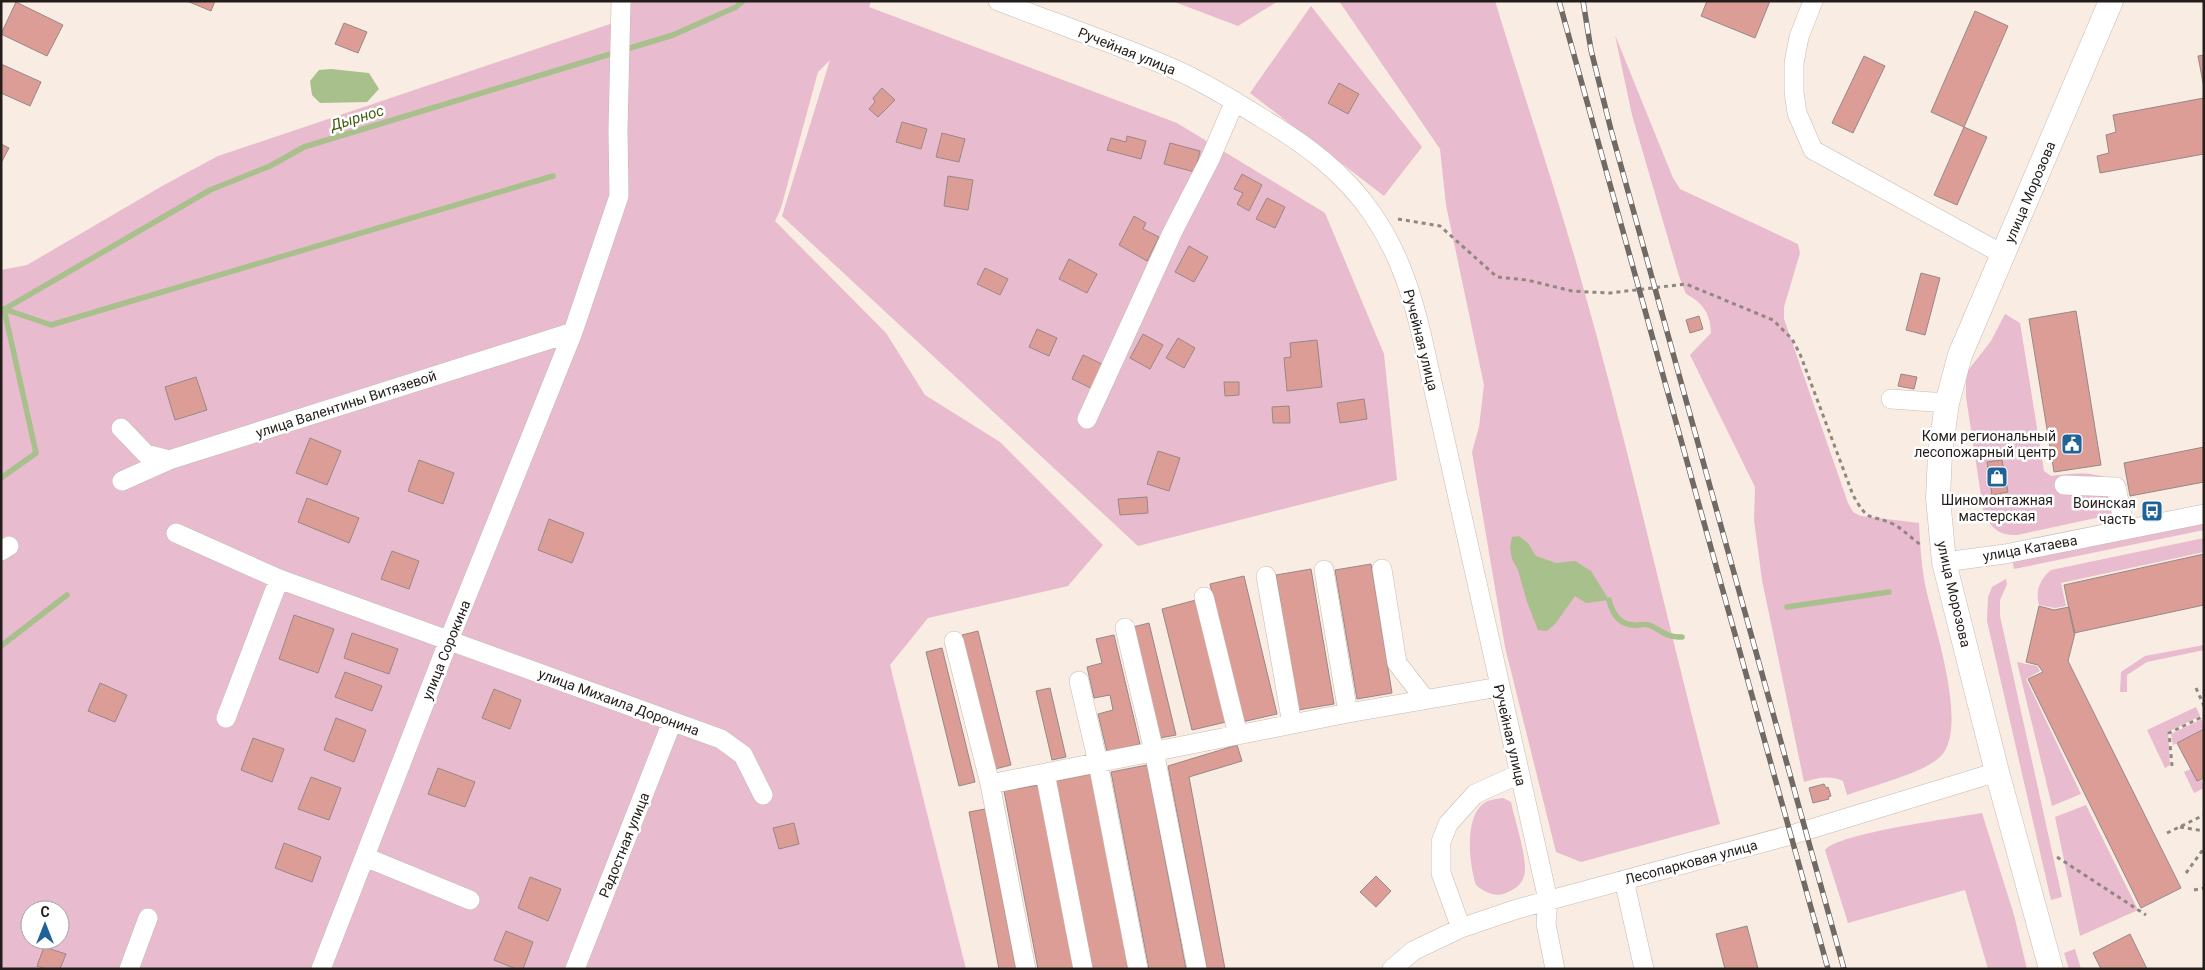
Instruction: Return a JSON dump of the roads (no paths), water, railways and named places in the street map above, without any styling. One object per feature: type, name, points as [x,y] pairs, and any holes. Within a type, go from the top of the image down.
[{"type":"main road","name":"улица Морозова","points":[[2051,969],[1997,772],[1944,562],[1938,498],[1942,429],[1960,356],[2111,1]]},
{"type":"street","name":"улица Сорокина","points":[[321,969],[449,640],[573,332],[619,196],[618,130],[621,1]]},
{"type":"street","name":"Ручейная улица","points":[[998,1],[1175,69],[1235,101],[1297,139],[1326,162],[1351,187],[1373,215],[1396,254],[1412,294],[1548,900],[1546,924],[1555,969]]},
{"type":"street","points":[[1813,1],[1799,38],[1794,63],[1794,92],[1797,114],[1813,150],[2004,255]]},
{"type":"street","points":[[1087,419],[1173,231],[1210,159],[1235,101]]},
{"type":"street","name":"улица Валентины Витязевой","points":[[122,481],[169,460],[573,332]]},
{"type":"street","points":[[1891,399],[1947,403]]},
{"type":"street","points":[[121,428],[146,454],[169,460]]},
{"type":"street","points":[[2064,485],[2116,487],[2125,530]]},
{"type":"street","name":"улица Катаева","points":[[1944,562],[2005,554],[2204,514]]},
{"type":"street","name":"улица Михаила Доронина","points":[[176,534],[279,579],[721,739],[744,755],[762,795]]},
{"type":"street","points":[[1382,569],[1397,663],[1425,699]]},
{"type":"street","points":[[1324,570],[1348,713]]},
{"type":"street","points":[[1266,576],[1292,724]]},
{"type":"street","points":[[226,718],[279,579]]},
{"type":"street","points":[[1204,597],[1238,735]]},
{"type":"street","points":[[1125,628],[1154,751],[1197,969]]},
{"type":"street","points":[[954,641],[990,784],[1026,969]]},
{"type":"street","points":[[1079,681],[1098,763],[1138,969]]},
{"type":"street","points":[[990,784],[1348,713],[1499,687]]},
{"type":"street","name":"Радостная улица","points":[[575,969],[672,722]]},
{"type":"street","name":"Лесопарковая улица","points":[[1392,969],[1413,951],[1461,928],[1548,900],[1791,835],[1997,772]]},
{"type":"street","points":[[1045,773],[1083,969]]},
{"type":"street","points":[[1461,928],[1441,873],[1441,842],[1448,824],[1475,794],[1519,774]]},
{"type":"street","points":[[365,857],[470,900]]},
{"type":"street","points":[[1624,880],[1644,969]]},
{"type":"street","points":[[129,969],[148,918]]},
{"type":"waterway","name":"Дырнос","points":[[1,311],[210,190],[270,166],[304,147],[673,35],[736,7],[743,1]]},
{"type":"waterway","points":[[4,309],[51,325],[553,176]]},
{"type":"waterway","points":[[1,478],[36,453],[4,309]]},
{"type":"waterway","points":[[1787,607],[1889,592]]},
{"type":"waterway","points":[[1,646],[67,595]]},
{"type":"waterway","points":[[1609,600],[1614,613],[1624,623],[1647,624],[1668,635],[1682,637]]},
{"type":"railway","points":[[1559,1],[1828,969]]},
{"type":"railway","points":[[1583,1],[1591,50],[1611,130],[1844,969]]},
{"type":"place","name":"Коми региональный лесопожарный центр","points":[[2072,444]]},
{"type":"place","name":"Шиномонтажная мастерская","points":[[1997,477]]},
{"type":"place","name":"Воинская часть","points":[[2152,511]]}]
